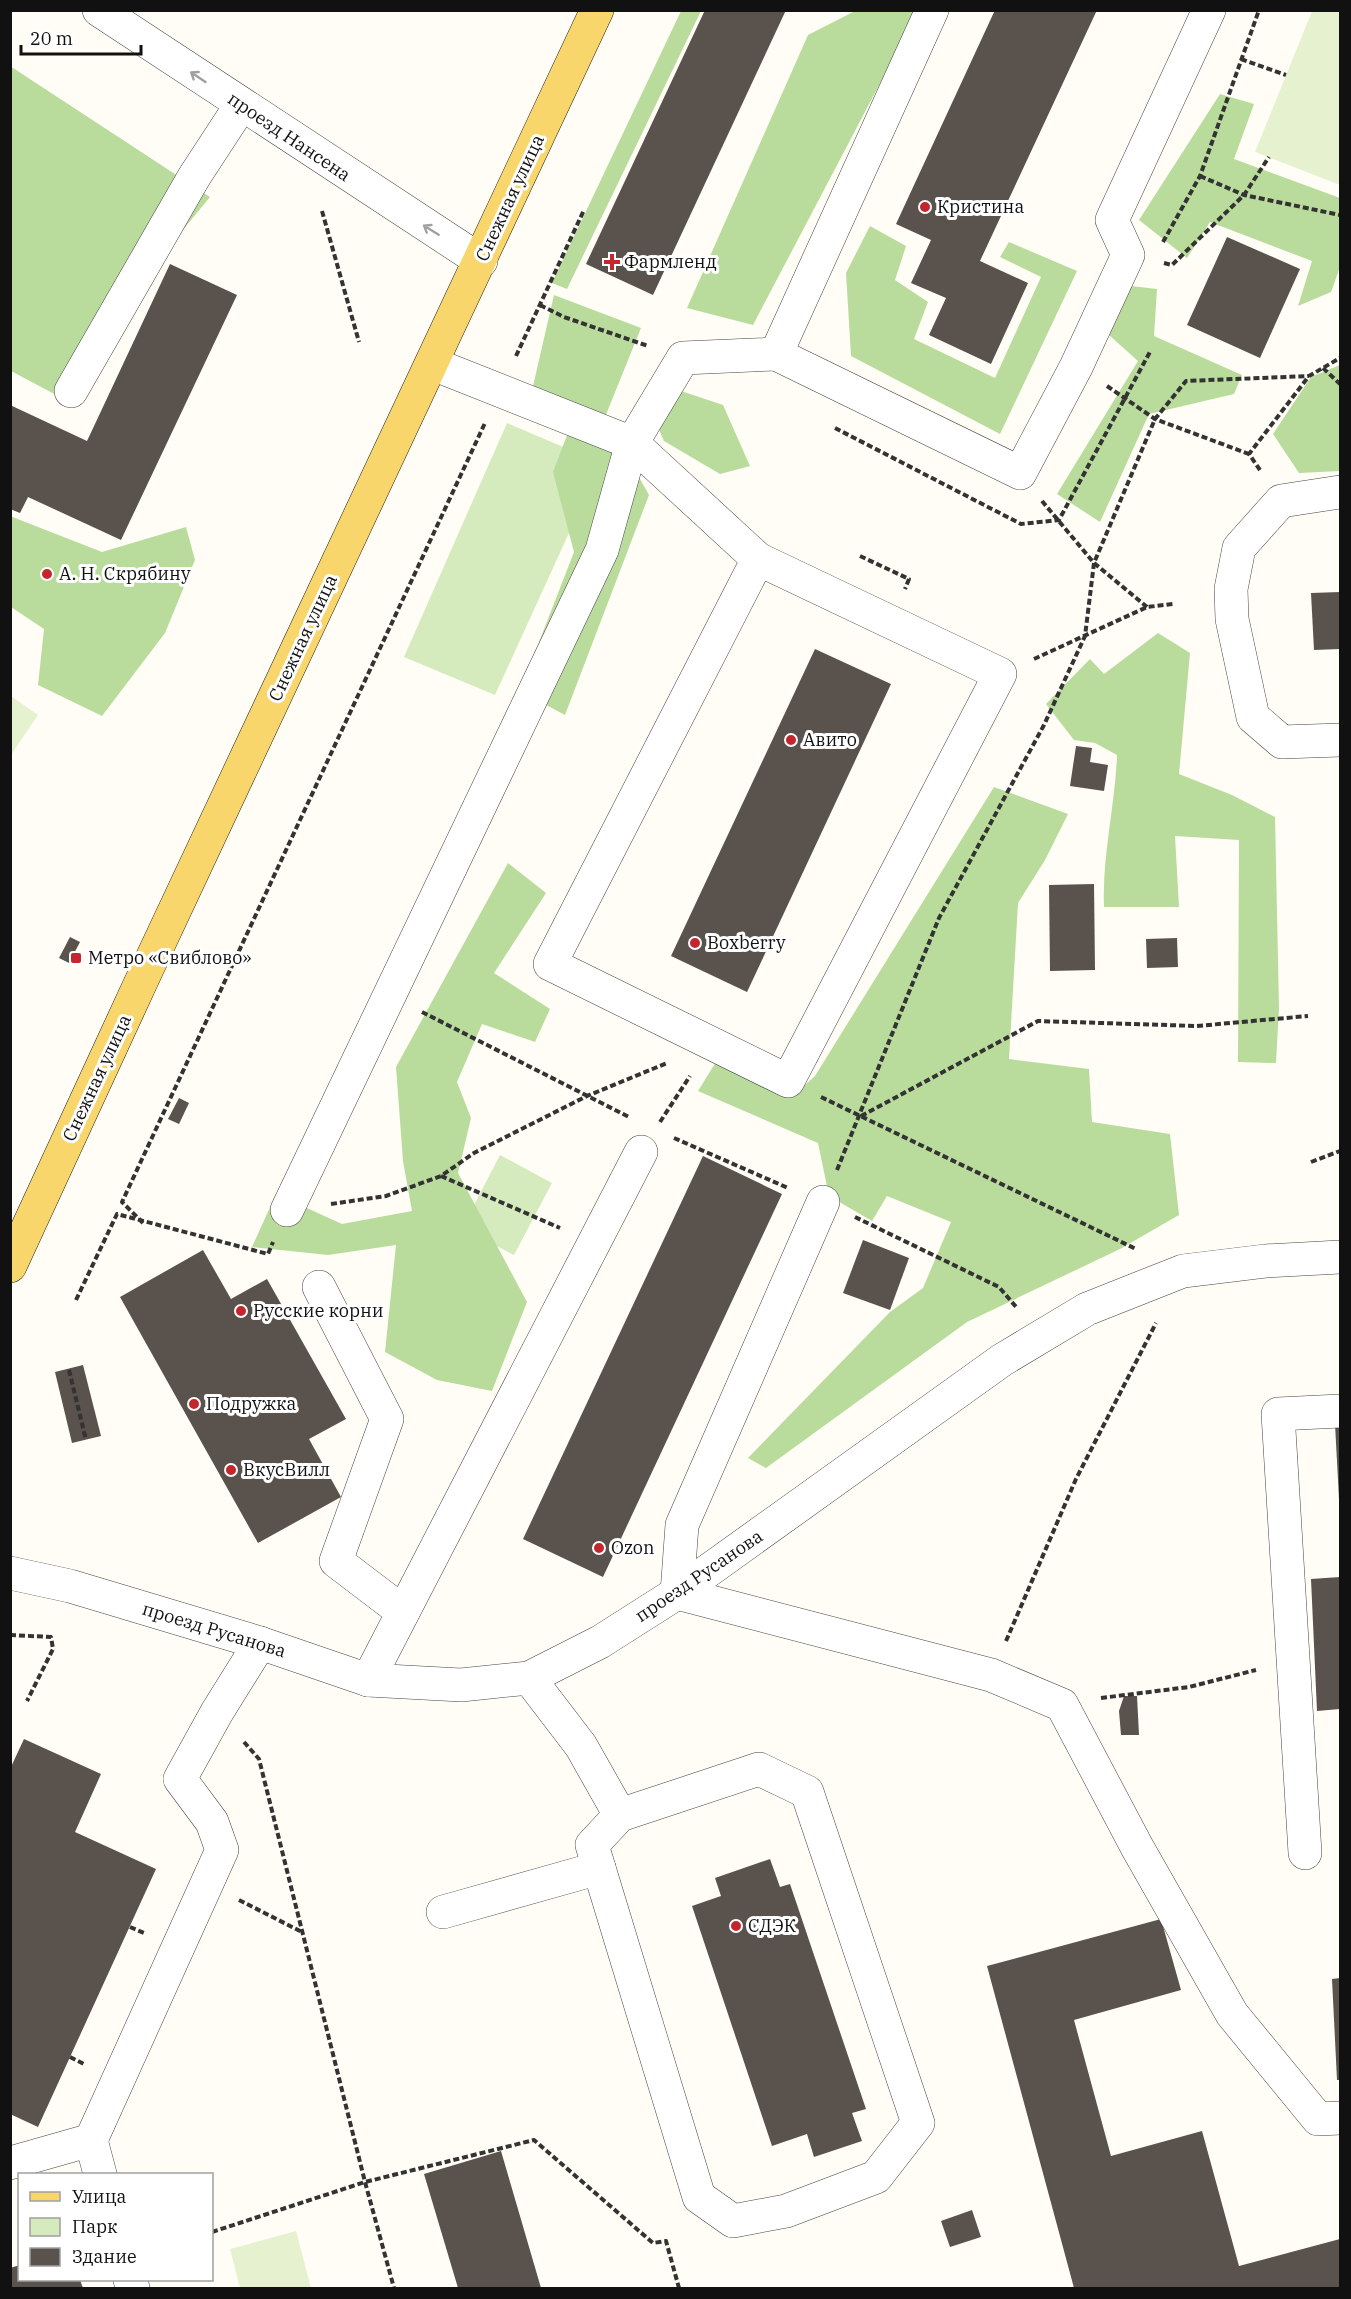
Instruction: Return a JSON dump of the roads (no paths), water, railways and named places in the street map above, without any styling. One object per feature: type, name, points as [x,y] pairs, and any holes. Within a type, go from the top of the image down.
[{"type":"main road","name":"Снежная улица","points":[[10,1266],[597,10]]},
{"type":"street","name":"проезд Нансена","points":[[99,10],[481,261]]},
{"type":"street","points":[[776,354],[932,10]]},
{"type":"street","points":[[287,1210],[602,550],[632,443],[683,358],[776,354],[1020,473],[1076,367],[1141,258],[1112,220],[1209,10]]},
{"type":"street","points":[[71,391],[194,177],[241,105]]},
{"type":"street","points":[[433,364],[501,389],[632,443],[758,560],[1000,674],[788,1081],[550,964],[758,560]]},
{"type":"street","points":[[1341,492],[1281,501],[1239,548],[1231,589],[1232,619],[1253,717],[1282,742],[1341,740]]},
{"type":"street","points":[[368,1680],[649,1141]]},
{"type":"street","points":[[823,1202],[682,1526],[677,1593],[991,1675],[1062,1705],[1137,1847],[1232,2014],[1318,2119],[1341,2118]]},
{"type":"street","name":"проезд Русанова","points":[[10,1573],[70,1586],[260,1643],[368,1680],[461,1685],[530,1678],[600,1642],[677,1593],[1002,1360],[1087,1310],[1183,1271],[1265,1261],[1341,1257]]},
{"type":"street","points":[[319,1287],[387,1419],[336,1561],[403,1611]]},
{"type":"street","points":[[1305,1852],[1278,1414],[1341,1411]]},
{"type":"street","points":[[99,2173],[91,2140],[222,1850],[212,1822],[180,1779],[217,1712],[260,1643]]},
{"type":"street","points":[[530,1678],[581,1746],[620,1815]]},
{"type":"street","points":[[759,1769],[807,1792],[918,2123],[876,2177],[786,2211],[733,2221],[699,2197],[592,1845],[620,1815],[759,1769]]},
{"type":"street","points":[[443,1912],[599,1868]]},
{"type":"street","points":[[10,2163],[91,2140]]},
{"type":"place","name":"Кристина","points":[[925,207]]},
{"type":"place","name":"Фармленд","points":[[612,262]]},
{"type":"place","name":"А. Н. Скрябину","points":[[47,574]]},
{"type":"place","name":"Авито","points":[[791,740]]},
{"type":"place","name":"Boxberry","points":[[695,943]]},
{"type":"place","name":"Метро «Свиблово»","points":[[76,958]]},
{"type":"place","name":"Русские корни","points":[[241,1311]]},
{"type":"place","name":"Подружка","points":[[194,1404]]},
{"type":"place","name":"ВкусВилл","points":[[231,1470]]},
{"type":"place","name":"Ozon","points":[[599,1548]]},
{"type":"place","name":"СДЭК","points":[[736,1926]]}]
